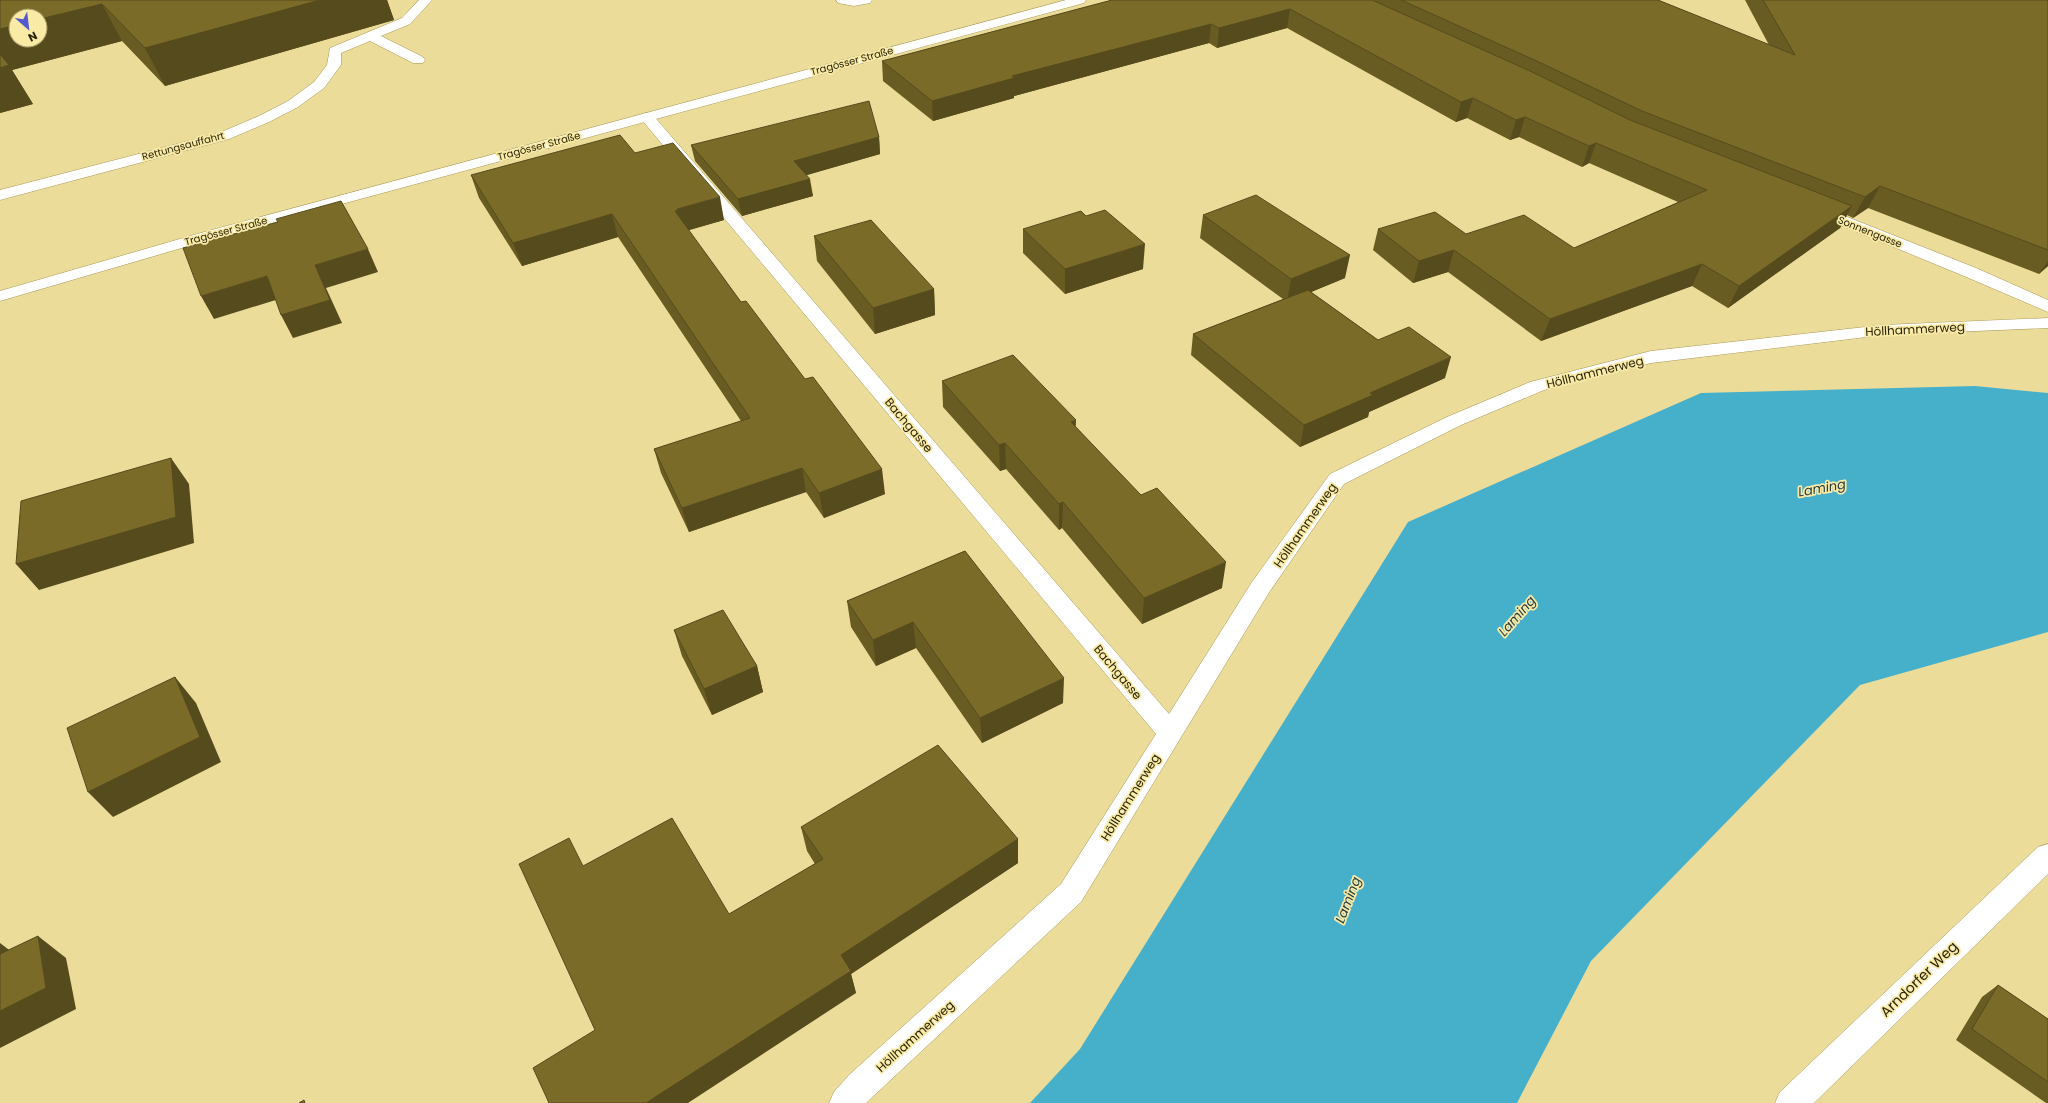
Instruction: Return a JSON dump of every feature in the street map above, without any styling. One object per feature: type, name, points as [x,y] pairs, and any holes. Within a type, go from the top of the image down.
[{"type":"street","points":[[371,36],[406,21],[426,0]]},
{"type":"street","points":[[842,0],[854,2],[866,0]]},
{"type":"street","name":"Tragösser Straße","points":[[0,296],[203,237],[1080,0]]},
{"type":"street","points":[[371,36],[418,60]]},
{"type":"street","name":"Rettungsauffahrt","points":[[0,195],[224,136],[264,119],[293,104],[319,85],[334,66],[335,51],[371,36]]},
{"type":"street","name":"Bachgasse","points":[[647,117],[1170,733]]},
{"type":"street","name":"Sonnengasse","points":[[1802,204],[1970,272],[2048,307]]},
{"type":"street","name":"Höllhammerweg","points":[[845,1103],[860,1086],[1071,893],[1260,588],[1337,479],[1454,421],[1537,386],[1651,357],[1883,330],[2048,323]]},
{"type":"street","name":"Arndorfer Weg","points":[[1791,1103],[2048,856]]},
{"type":"water","name":"Laming","points":[[1975,386],[2048,393],[2048,632],[1860,685],[1591,961],[1517,1103],[1030,1103],[1080,1049],[1408,522],[1701,393]]},
{"type":"building","points":[[0,0],[320,0],[145,48],[102,4],[48,17],[48,8],[8,8],[8,27],[0,29]]},
{"type":"building","points":[[1112,0],[1372,0],[1530,71],[1630,120],[1852,206],[1739,286],[1702,264],[1550,319],[1454,250],[1419,261],[1378,229],[1435,212],[1466,234],[1524,215],[1574,248],[1707,190],[1596,143],[1589,146],[1525,117],[1516,120],[1473,98],[1461,102],[1290,9],[1219,28],[1211,24],[1012,76],[1014,78],[932,101],[882,61]]},
{"type":"building","points":[[1401,0],[1658,0],[1795,55],[1763,0],[2048,0],[2048,250],[1880,186],[1865,197],[1642,111],[1541,63]]},
{"type":"building","points":[[0,54],[9,65],[0,68]]},
{"type":"building","points":[[869,101],[879,137],[794,161],[810,179],[738,199],[691,145]]},
{"type":"building","points":[[620,135],[635,153],[673,143],[720,197],[677,209],[678,210],[675,211],[741,302],[746,301],[805,379],[813,377],[882,469],[819,493],[802,468],[682,508],[654,449],[750,418],[612,214],[513,243],[471,175]]},
{"type":"building","points":[[1256,195],[1350,255],[1291,279],[1203,215]]},
{"type":"building","points":[[341,201],[368,249],[315,265],[330,300],[281,315],[267,276],[201,296],[183,248],[278,222],[276,219]]},
{"type":"building","points":[[1105,210],[1145,244],[1065,269],[1023,229],[1081,211],[1086,216]]},
{"type":"building","points":[[871,220],[934,289],[873,308],[814,236]]},
{"type":"building","points":[[1308,290],[1378,340],[1409,327],[1451,357],[1370,393],[1373,395],[1304,425],[1193,334]]},
{"type":"building","points":[[1013,355],[1076,420],[1071,422],[1141,495],[1157,488],[1226,562],[1144,598],[1063,502],[1059,504],[1005,443],[999,445],[942,381]]},
{"type":"building","points":[[171,458],[176,517],[16,564],[21,501]]},
{"type":"building","points":[[965,551],[1064,678],[980,718],[913,622],[873,640],[847,601]]},
{"type":"building","points":[[723,610],[757,666],[704,689],[674,630]]},
{"type":"building","points":[[175,677],[200,737],[88,792],[67,728]]},
{"type":"building","points":[[938,745],[1018,839],[841,955],[851,971],[646,1103],[549,1103],[533,1068],[595,1030],[519,864],[569,838],[583,866],[672,818],[729,914],[823,859],[801,827]]},
{"type":"building","points":[[38,936],[46,988],[0,1011],[0,954]]},
{"type":"building","points":[[1998,985],[2048,1019],[2048,1082],[1972,1029]]}]
